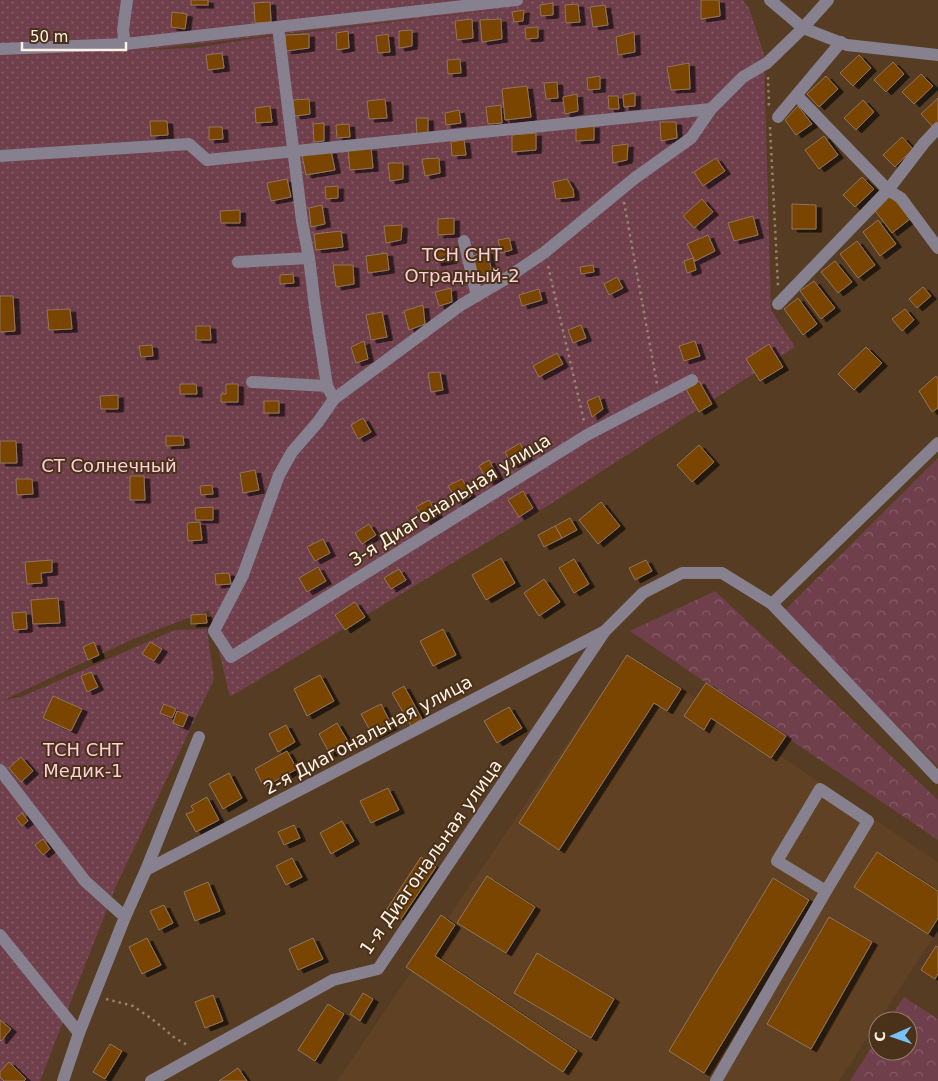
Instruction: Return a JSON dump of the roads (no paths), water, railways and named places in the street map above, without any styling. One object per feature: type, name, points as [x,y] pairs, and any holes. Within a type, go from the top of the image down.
[{"type":"street","points":[[125,44],[123,30],[126,0]]},
{"type":"street","points":[[0,49],[125,44],[517,0]]},
{"type":"street","points":[[770,0],[803,28],[847,45],[938,54]]},
{"type":"street","points":[[278,28],[302,221],[327,386],[334,399],[461,305],[507,278],[545,252],[635,178],[692,138],[711,109],[743,77],[767,63],[803,28],[828,0]]},
{"type":"street","points":[[772,117],[797,96],[841,42]]},
{"type":"street","points":[[797,96],[888,190],[901,198],[938,248]]},
{"type":"street","points":[[0,156],[188,144],[207,160],[711,109]]},
{"type":"street","points":[[778,304],[888,190],[938,128]]},
{"type":"street","points":[[464,241],[477,296]]},
{"type":"street","points":[[238,262],[309,258]]},
{"type":"street","name":"3-я Диагональная улица","points":[[334,399],[318,422],[292,452],[279,475],[244,575],[214,631],[231,657],[587,435],[692,380]]},
{"type":"street","points":[[252,382],[327,386]]},
{"type":"street","points":[[772,604],[938,443]]},
{"type":"street","points":[[605,631],[643,593],[682,573],[722,573],[772,604],[938,778]]},
{"type":"street","name":"2-я Диагональная улица","points":[[146,870],[605,631]]},
{"type":"street","name":"1-я Диагональная улица","points":[[151,1081],[333,980],[378,969],[605,631]]},
{"type":"street","points":[[63,1081],[79,1033],[199,737]]},
{"type":"street","points":[[0,770],[85,881],[125,918]]},
{"type":"street","points":[[716,1081],[868,821],[820,789],[778,861],[826,891]]},
{"type":"street","points":[[0,935],[79,1033]]},
{"type":"park label","name":"ТСН СНТ Отрадный-2","points":[[462,265]]},
{"type":"park label","name":"СТ Солнечный","points":[[109,466]]},
{"type":"park label","name":"ТСН СНТ Медик-1","points":[[83,760]]}]
